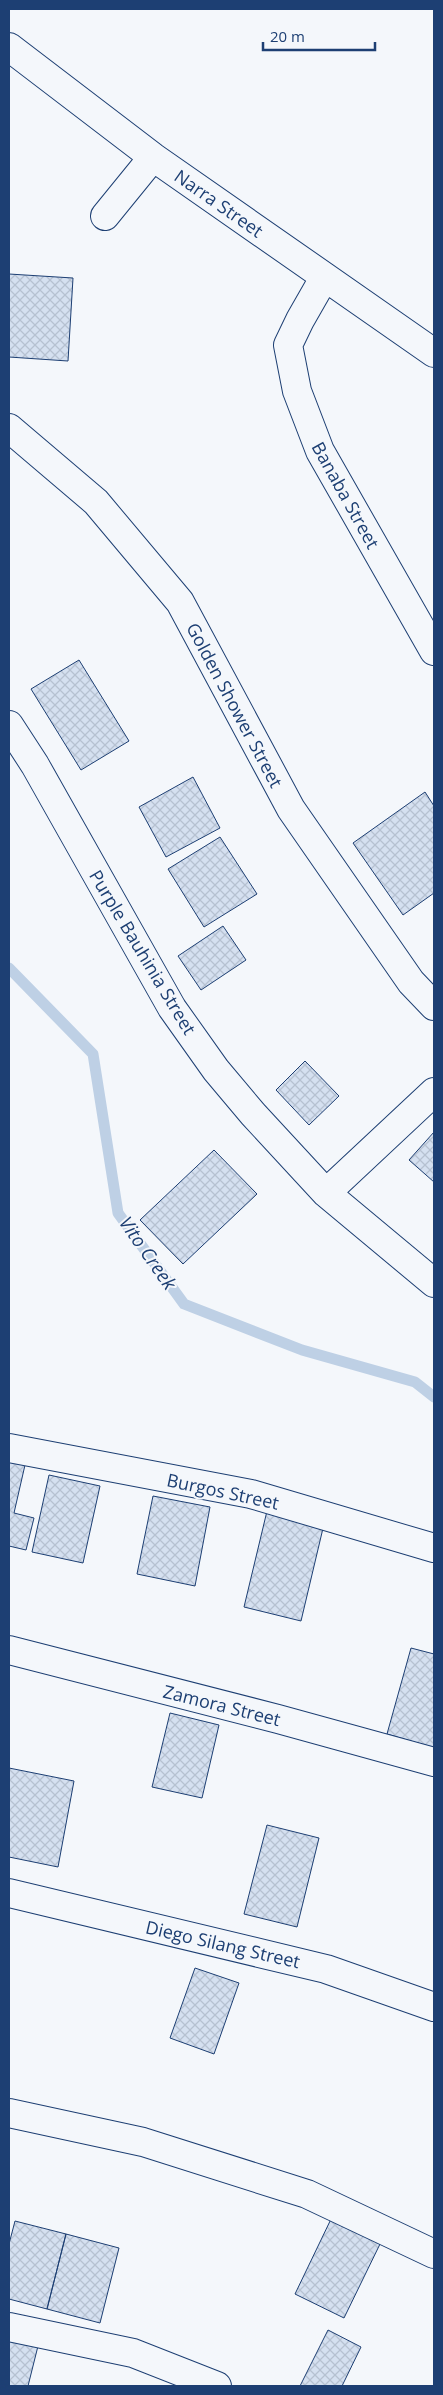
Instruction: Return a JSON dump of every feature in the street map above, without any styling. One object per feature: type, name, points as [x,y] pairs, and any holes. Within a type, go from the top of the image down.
[{"type":"street","name":"Narra Street","points":[[9,47],[153,157],[434,353]]},
{"type":"street","points":[[105,216],[153,157]]},
{"type":"street","name":"Banaba Street","points":[[324,278],[288,345],[297,391],[320,451],[434,650]]},
{"type":"street","name":"Golden Shower Street","points":[[9,428],[96,502],[180,602],[291,809],[412,982],[434,1006]]},
{"type":"street","name":"Purple Bauhinia Street","points":[[9,725],[35,765],[172,1008],[216,1070],[253,1114],[326,1193],[434,1283]]},
{"type":"street","points":[[326,1193],[434,1092]]},
{"type":"street","name":"Burgos Street","points":[[9,1448],[251,1494],[434,1548]]},
{"type":"street","name":"Zamora Street","points":[[9,1650],[278,1719],[434,1762]]},
{"type":"street","name":"Diego Silang Street","points":[[9,1893],[326,1969],[434,2007]]},
{"type":"street","points":[[9,2113],[143,2142],[307,2194],[434,2254]]},
{"type":"street","points":[[9,2327],[133,2353],[217,2386]]},
{"type":"building","points":[[9,274],[73,278],[68,361],[9,357]]},
{"type":"building","points":[[79,660],[129,741],[81,770],[31,689]]},
{"type":"building","points":[[193,777],[220,828],[166,857],[139,807]]},
{"type":"building","points":[[425,792],[434,806],[434,893],[403,915],[353,843]]},
{"type":"building","points":[[220,837],[257,894],[204,927],[168,869]]},
{"type":"building","points":[[223,926],[246,960],[201,990],[178,956]]},
{"type":"building","points":[[305,1061],[339,1096],[309,1125],[276,1090]]},
{"type":"building","points":[[434,1132],[434,1182],[409,1160]]},
{"type":"building","points":[[214,1150],[257,1194],[183,1264],[140,1220]]},
{"type":"building","points":[[9,1462],[25,1465],[14,1513],[34,1518],[26,1550],[9,1546]]},
{"type":"building","points":[[49,1475],[100,1486],[83,1563],[32,1552]]},
{"type":"building","points":[[153,1496],[210,1507],[195,1586],[137,1574]]},
{"type":"building","points":[[267,1511],[324,1524],[301,1621],[244,1607]]},
{"type":"building","points":[[411,1648],[434,1654],[434,1748],[387,1734]]},
{"type":"building","points":[[170,1713],[219,1725],[202,1798],[152,1787]]},
{"type":"building","points":[[9,1768],[74,1781],[58,1867],[9,1857]]},
{"type":"building","points":[[267,1825],[319,1838],[297,1927],[244,1914]]},
{"type":"building","points":[[195,1968],[239,1983],[214,2054],[170,2038]]},
{"type":"building","points":[[332,2217],[381,2242],[344,2318],[295,2294]]},
{"type":"building","points":[[15,2221],[66,2234],[47,2309],[9,2299],[9,2244]]},
{"type":"building","points":[[66,2234],[119,2248],[100,2323],[47,2309]]},
{"type":"building","points":[[328,2330],[361,2347],[342,2386],[300,2386]]},
{"type":"building","points":[[9,2335],[39,2342],[28,2386],[9,2386]]},
{"type":"waterway","name":"Vito Creek","points":[[9,968],[93,1054],[118,1213],[184,1304],[302,1350],[415,1382],[434,1397]]}]
